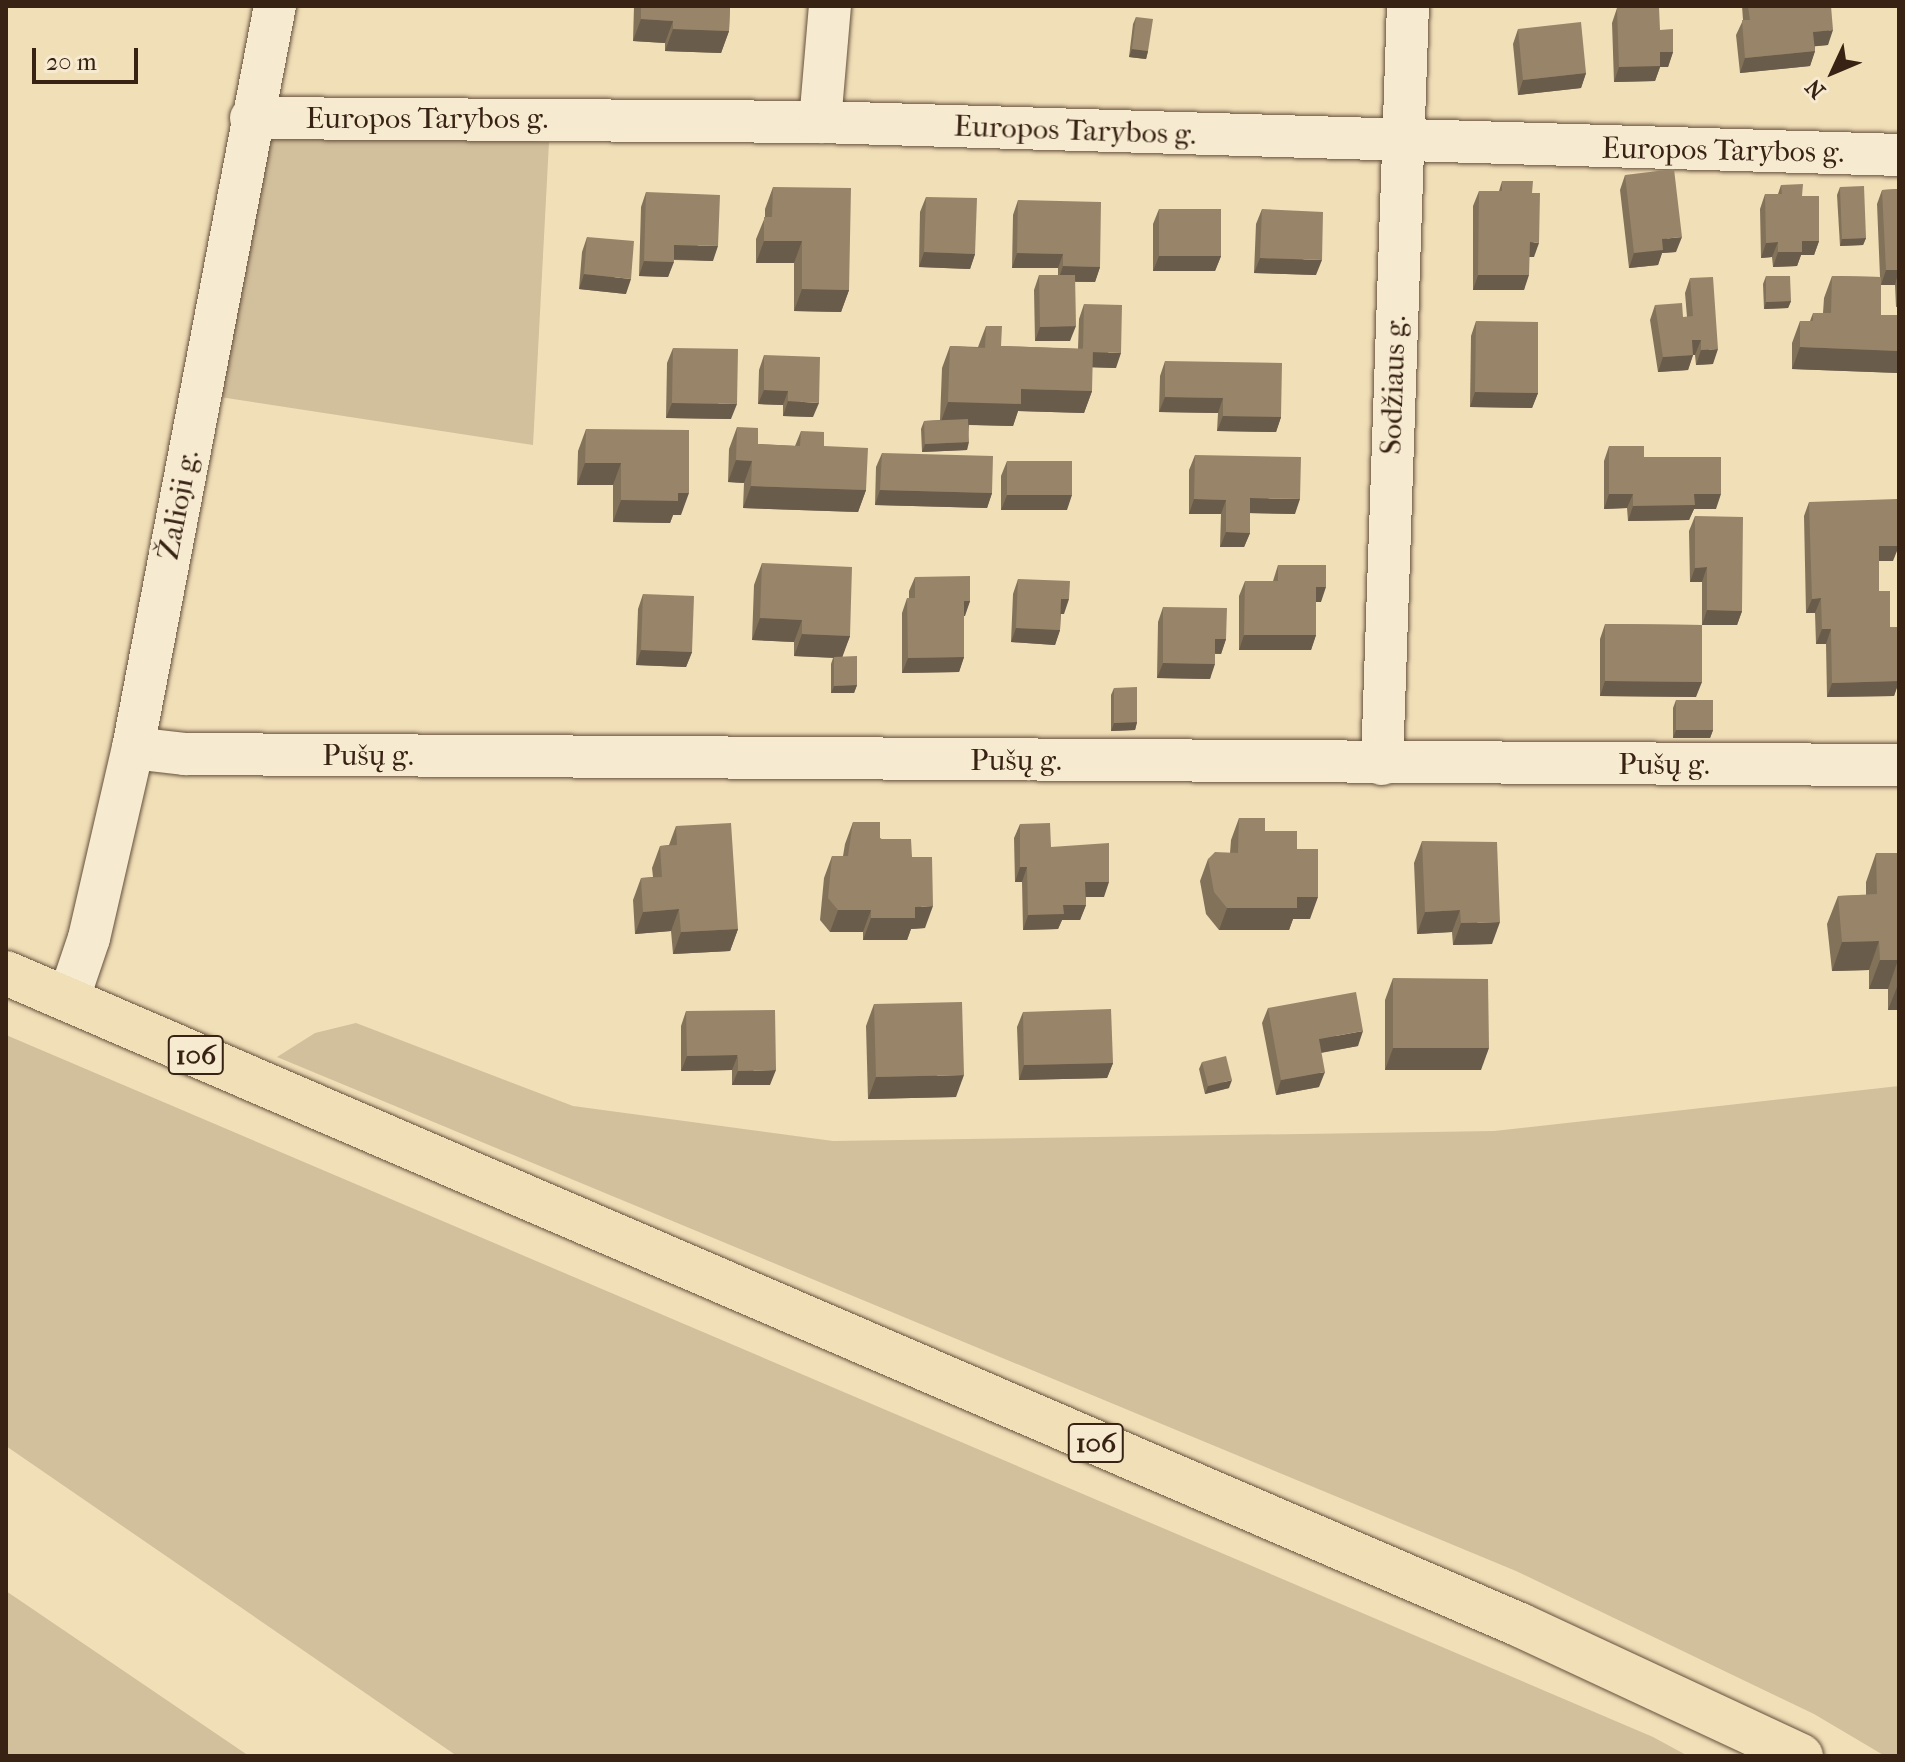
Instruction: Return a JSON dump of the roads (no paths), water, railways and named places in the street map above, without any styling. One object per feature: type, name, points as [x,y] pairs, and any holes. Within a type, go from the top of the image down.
[{"type":"main road","name":"106","points":[[6,973],[1520,1625],[1801,1756]]},
{"type":"street","name":"Žalioji g.","points":[[68,1000],[89,938],[133,748],[251,118],[275,6]]},
{"type":"street","points":[[820,122],[830,6]]},
{"type":"street","name":"Sodžiaus g.","points":[[1382,764],[1408,6]]},
{"type":"street","name":"Europos Tarybos g.","points":[[251,118],[820,122],[1402,144],[1899,155]]},
{"type":"street","name":"Pušų g.","points":[[133,748],[185,754],[1899,765]]}]
